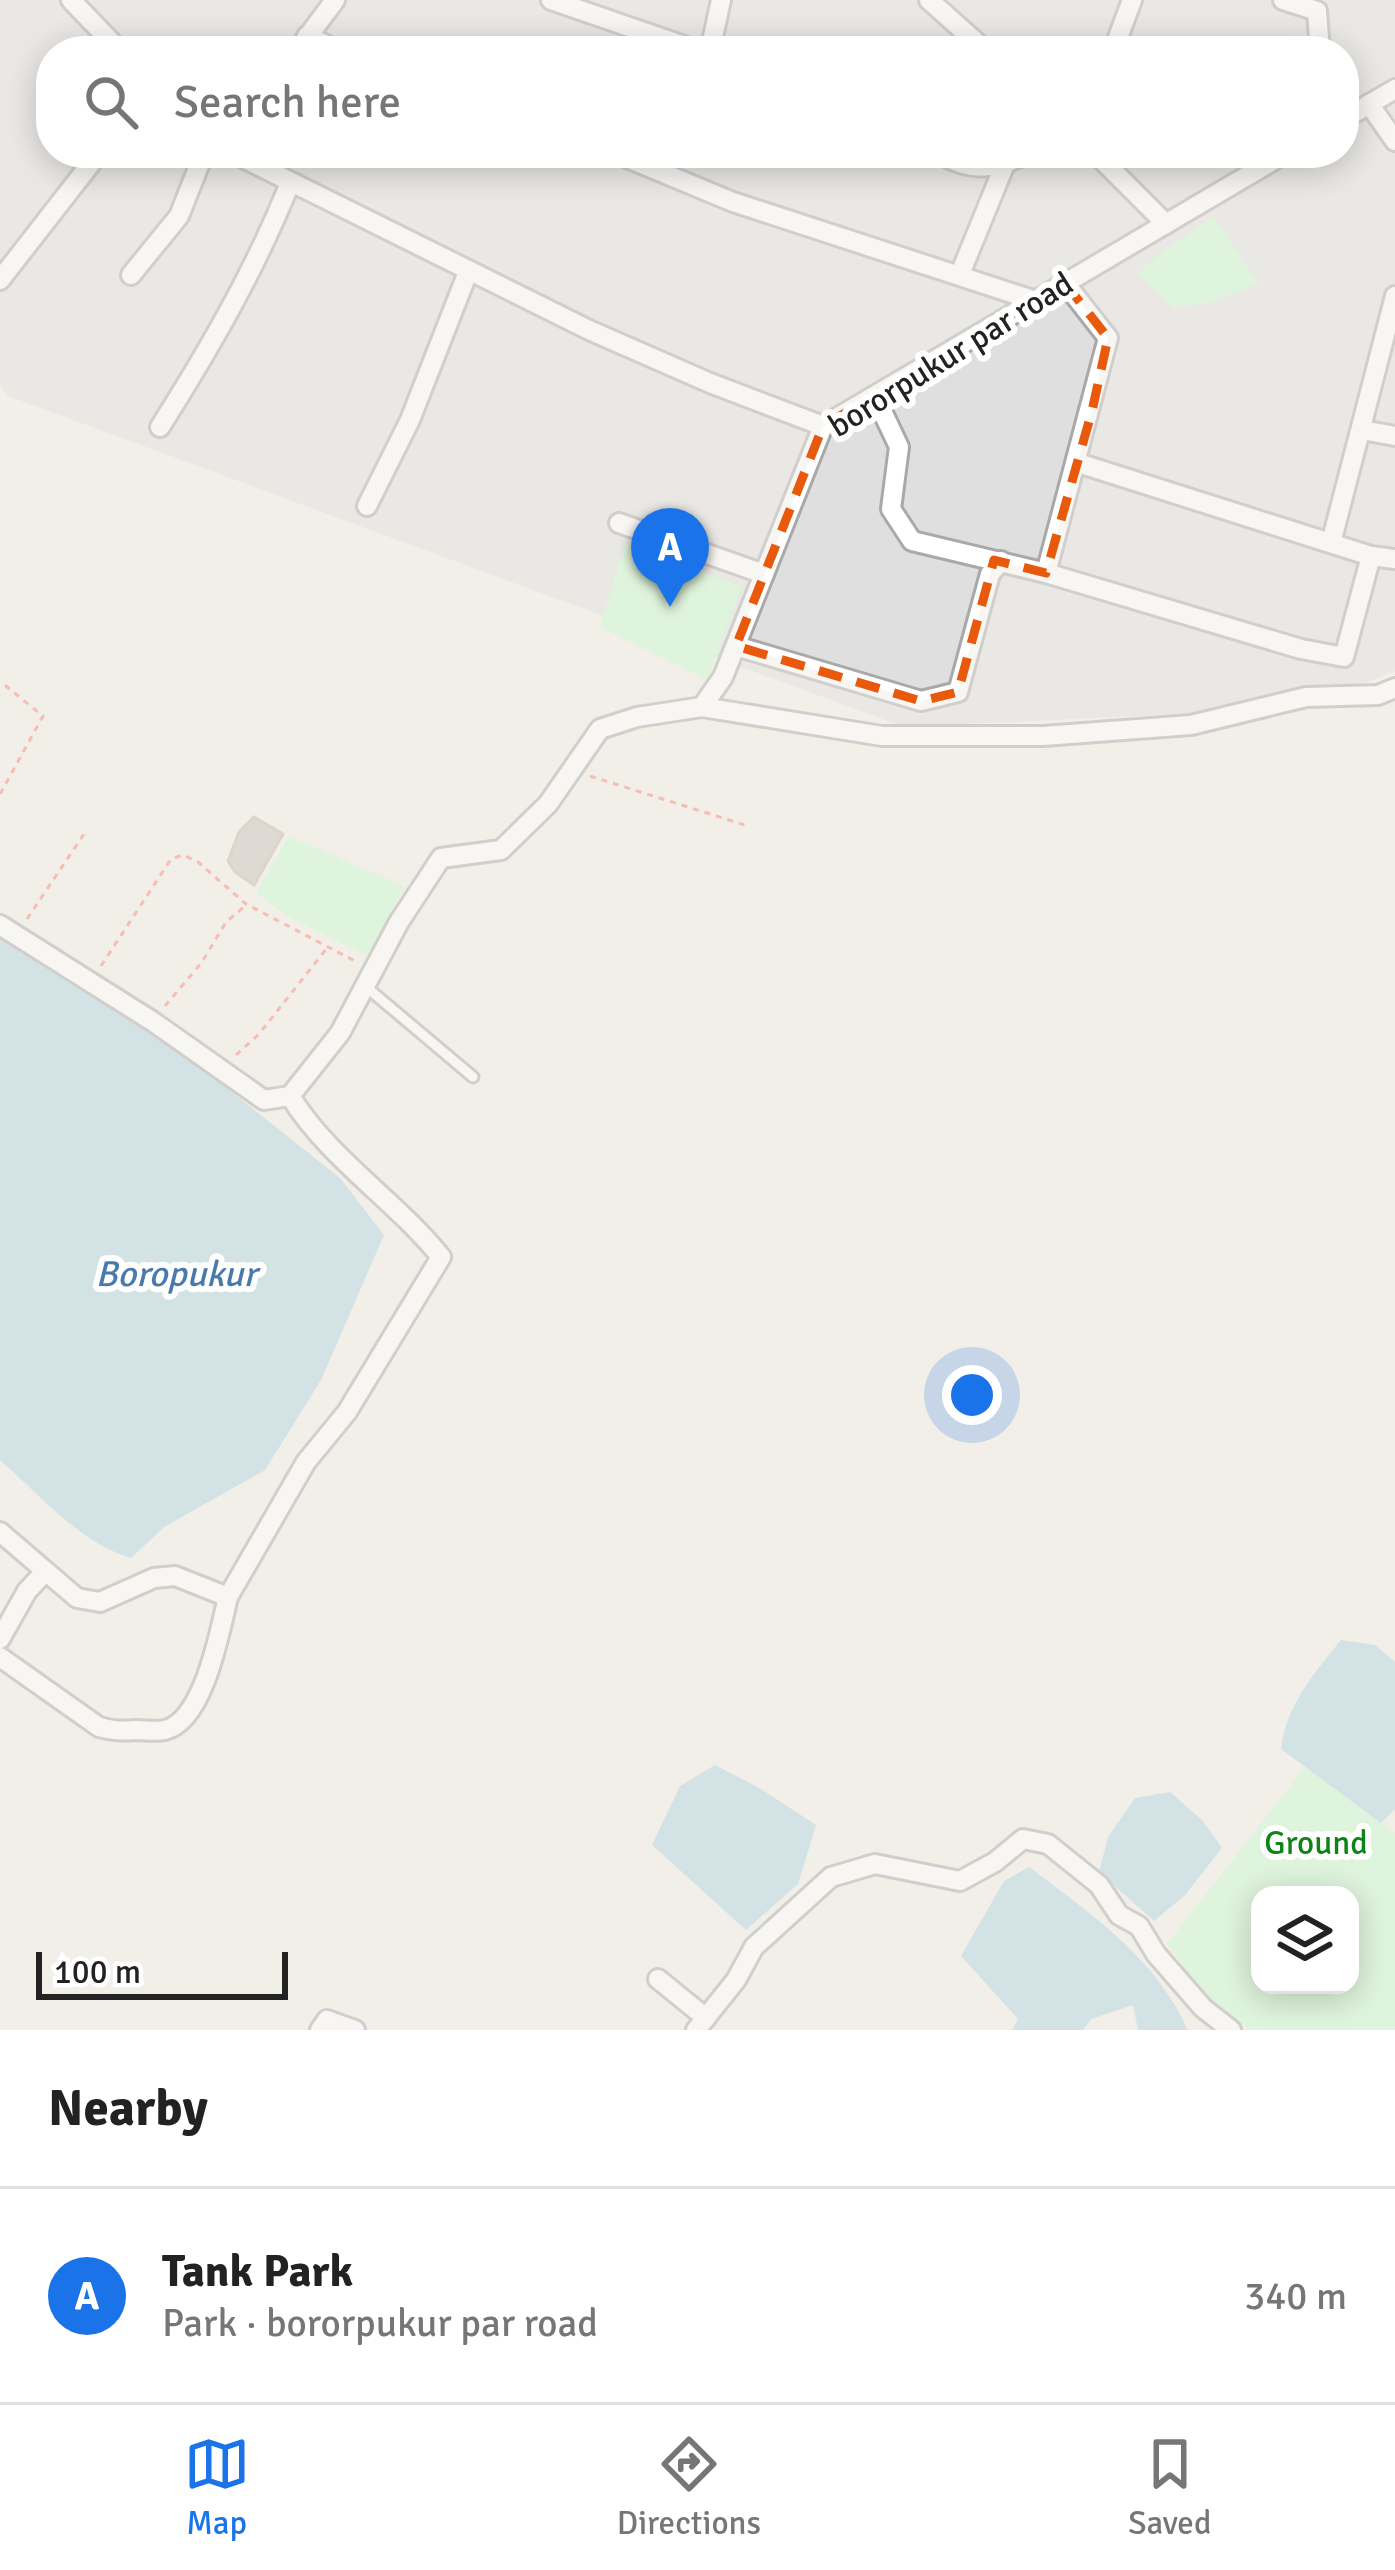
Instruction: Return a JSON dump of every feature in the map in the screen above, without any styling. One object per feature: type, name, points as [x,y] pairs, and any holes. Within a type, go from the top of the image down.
[{"type":"street","points":[[71,0],[106,36]]},
{"type":"street","points":[[308,36],[335,0]]},
{"type":"street","points":[[551,0],[593,7],[663,36]]},
{"type":"street","points":[[713,36],[721,0]]},
{"type":"street","points":[[929,0],[969,36]]},
{"type":"street","points":[[1119,36],[1132,0]]},
{"type":"street","points":[[1283,0],[1320,5],[1320,36]]},
{"type":"street","points":[[1359,110],[1395,89]]},
{"type":"street","points":[[1359,113],[1395,141]]},
{"type":"street","points":[[0,280],[87,168]]},
{"type":"street","points":[[131,275],[179,216],[198,168]]},
{"type":"street","points":[[262,168],[468,272],[710,383],[823,426]]},
{"type":"street","points":[[651,168],[733,202],[1036,301]]},
{"type":"street","points":[[960,274],[1003,168]]},
{"type":"street","points":[[1110,168],[1166,224]]},
{"type":"street","name":"bororpukur par road","points":[[702,706],[723,677],[823,426],[1261,168]]},
{"type":"street","points":[[160,428],[240,295],[290,183]]},
{"type":"street","points":[[368,506],[410,420],[468,272]]},
{"type":"street","points":[[1046,573],[1108,338],[1065,284]]},
{"type":"street","points":[[1331,543],[1395,296]]},
{"type":"street","points":[[875,396],[899,447],[891,509],[912,541],[1046,573],[1301,649],[1344,657],[1371,556]]},
{"type":"street","points":[[1363,430],[1395,436]]},
{"type":"street","points":[[1078,463],[1395,560]]},
{"type":"street","points":[[619,523],[764,574]]},
{"type":"street","points":[[736,646],[921,701],[958,692],[990,574],[1001,561]]},
{"type":"street","points":[[8,930],[152,1021],[264,1100],[290,1096],[340,1034],[440,858],[501,850],[548,804],[600,729],[702,706],[882,736],[1043,736],[1190,725],[1306,697],[1378,694],[1395,688]]},
{"type":"street","points":[[0,1658],[114,1732],[168,1730],[190,1711],[211,1664],[228,1597],[306,1462],[347,1412],[441,1256],[412,1222],[308,1125],[290,1096]]},
{"type":"street","points":[[0,1532],[77,1598],[100,1602],[154,1578],[175,1576],[228,1597]]},
{"type":"street","points":[[0,1639],[27,1591],[44,1573]]},
{"type":"street","points":[[658,1979],[701,2024],[736,1980],[754,1946],[830,1877],[874,1864],[960,1881],[995,1862],[1023,1839],[1048,1844],[1099,1885],[1119,1915],[1139,1926],[1156,1954],[1203,2008],[1231,2030]]},
{"type":"street","points":[[320,2030],[327,2020],[355,2030]]},
{"type":"lane","points":[[365,986],[473,1077]]},
{"type":"path","points":[[0,794],[43,716],[1,682]]},
{"type":"path","points":[[571,771],[748,826]]},
{"type":"path","points":[[8,930],[86,831]]},
{"type":"path","points":[[91,982],[171,859],[183,855],[198,862],[246,904],[343,958],[375,967]]},
{"type":"path","points":[[152,1021],[202,962],[226,922],[246,904]]},
{"type":"path","points":[[222,1069],[259,1034],[328,948]]},
{"type":"highlighted area","points":[[1065,283],[1108,338],[1046,573],[994,560],[958,692],[921,701],[736,646],[823,426]]},
{"type":"shaded area","points":[[0,0],[1395,0],[1395,671],[1302,708],[904,727],[8,396],[0,384]]},
{"type":"green space","points":[[1214,217],[1259,284],[1210,302],[1174,308],[1138,273]]},
{"type":"green space","points":[[625,544],[742,586],[707,680],[600,627]]},
{"type":"green space","points":[[289,836],[404,886],[368,956],[290,918],[256,893]]},
{"type":"green space","name":"Ground","points":[[1305,1767],[1395,1832],[1395,2030],[1249,2030],[1200,1990],[1167,1944]]},
{"type":"water","name":"Boropukur","points":[[0,938],[45,961],[170,1043],[340,1178],[384,1235],[321,1380],[265,1470],[164,1527],[131,1558],[78,1530],[0,1460]]},
{"type":"water","points":[[1341,1640],[1375,1645],[1395,1662],[1395,1809],[1381,1823],[1281,1749],[1295,1704]]},
{"type":"water","points":[[715,1765],[816,1825],[798,1884],[746,1930],[652,1845],[680,1786]]},
{"type":"water","points":[[1170,1792],[1203,1821],[1222,1848],[1185,1895],[1154,1921],[1099,1872],[1108,1837],[1135,1798]]},
{"type":"water","points":[[1029,1867],[1140,1959],[1188,2030],[1138,2030],[1133,2005],[1091,2019],[1083,2030],[1012,2030],[1018,2019],[961,1956],[1004,1881]]},
{"type":"building","points":[[254,817],[283,834],[254,885],[228,861],[239,832]]},
{"type":"place","name":"Tank Park","points":[[670,607]]}]
